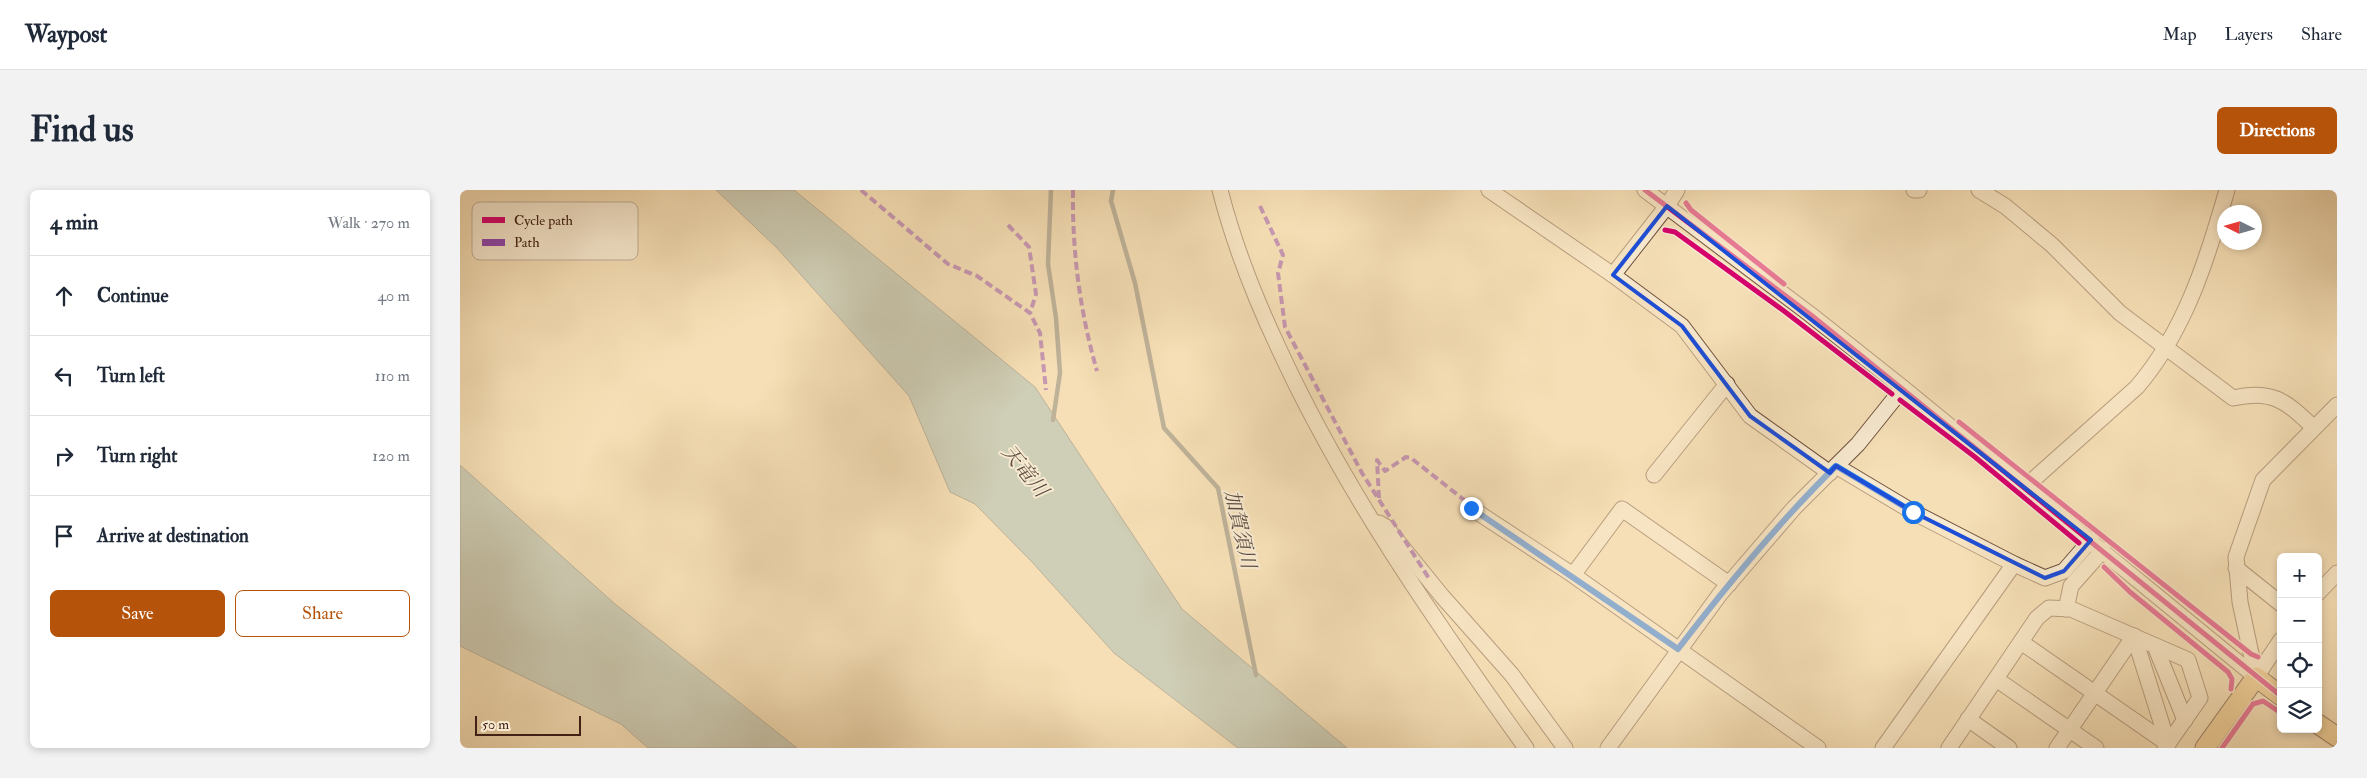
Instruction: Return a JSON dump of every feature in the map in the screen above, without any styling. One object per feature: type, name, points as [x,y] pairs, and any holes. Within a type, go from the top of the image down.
[{"type":"main road","points":[[2205,748],[2256,677],[2277,693]]},
{"type":"main road","points":[[2322,727],[2337,737]]},
{"type":"street","points":[[1220,190],[1256,299],[1295,383],[1369,518],[1433,615],[1526,748]]},
{"type":"street","points":[[1488,190],[1613,275],[1682,326],[1750,416],[1833,469],[2014,564],[2045,578],[2064,571],[2091,540]]},
{"type":"street","points":[[1645,190],[1903,388],[2256,677]]},
{"type":"street","points":[[1613,275],[1668,206],[1676,190]]},
{"type":"street","points":[[1914,190],[1919,190]]},
{"type":"street","points":[[1979,190],[2005,206],[2052,245],[2120,313],[2167,346],[2233,398],[2254,393],[2273,397],[2299,413],[2313,427]]},
{"type":"street","points":[[2025,487],[2137,388],[2167,346],[2178,327],[2200,275],[2227,190]]},
{"type":"street","points":[[1654,475],[1727,384]]},
{"type":"street","points":[[1608,748],[1678,649],[1729,584],[1794,508],[1858,444],[1903,388]]},
{"type":"street","points":[[2256,677],[2240,602],[2236,557],[2262,480],[2337,405]]},
{"type":"street","points":[[1471,508],[1572,575],[1818,748]]},
{"type":"street","points":[[1572,575],[1622,510],[1729,584]]},
{"type":"street","points":[[1369,518],[1386,527],[1442,596],[1512,675],[1565,748]]},
{"type":"street","points":[[2066,609],[2071,586],[2103,550]]},
{"type":"street","points":[[1884,748],[2014,564]]},
{"type":"street","points":[[2236,568],[2277,601]]},
{"type":"street","points":[[2322,589],[2337,573]]},
{"type":"street","points":[[1948,748],[2037,618],[2049,608],[2066,609],[2188,660],[2200,698],[2167,746]]},
{"type":"street","points":[[2057,748],[2134,636]]},
{"type":"street","points":[[2134,636],[2167,746]]},
{"type":"street","points":[[2021,642],[2167,746]]},
{"type":"street","points":[[2256,677],[2279,643]]},
{"type":"street","points":[[2155,646],[2185,720]]},
{"type":"street","points":[[1996,679],[2096,748]]},
{"type":"street","points":[[1968,719],[2009,748]]},
{"type":"highlighted area","points":[[1667,206],[2091,540],[2064,571],[2045,578],[1913,512],[1836,466],[1830,473],[1750,416],[1682,326],[1613,275]]},
{"type":"water","name":"天竜川","points":[[716,190],[794,190],[1035,387],[1182,609],[1347,748],[1238,748],[1114,653],[1032,562],[975,504],[950,492],[909,396],[777,248]]},
{"type":"water","points":[[460,465],[615,604],[797,748],[648,748],[621,724],[460,646]]},
{"type":"waterway","points":[[1051,190],[1048,264],[1056,318],[1060,373],[1053,420]]},
{"type":"waterway","name":"加賀須川","points":[[1113,190],[1111,201],[1135,283],[1164,428],[1218,488],[1256,675]]},
{"type":"marked path","points":[[861,190],[948,264],[977,276],[1030,313],[1040,333],[1046,390]]},
{"type":"marked path","points":[[1073,190],[1078,282],[1086,327],[1097,371]]},
{"type":"marked path","points":[[1260,206],[1283,255],[1278,273],[1285,327],[1362,473],[1430,580]]},
{"type":"marked path","points":[[1008,225],[1029,247],[1036,294],[1030,313]]},
{"type":"marked path","points":[[1379,498],[1377,460],[1385,471],[1406,457],[1411,458],[1463,499],[1471,508]]},
{"type":"cycle path","points":[[1645,190],[1811,315],[2277,693]]},
{"type":"cycle path","points":[[1686,203],[1691,210],[1784,284]]},
{"type":"cycle path","points":[[1665,230],[1675,232],[1784,311],[1892,394]]},
{"type":"cycle path","points":[[1900,400],[1975,457],[2079,543]]},
{"type":"cycle path","points":[[1959,422],[2251,654],[2258,657]]},
{"type":"cycle path","points":[[2104,567],[2130,592],[2228,672],[2232,679],[2231,689]]},
{"type":"cycle path","points":[[2222,748],[2253,704],[2263,701],[2277,710]]},
{"type":"route","points":[[1471,508],[1678,649],[1720,594],[1794,508],[1836,466],[1913,512]]}]
